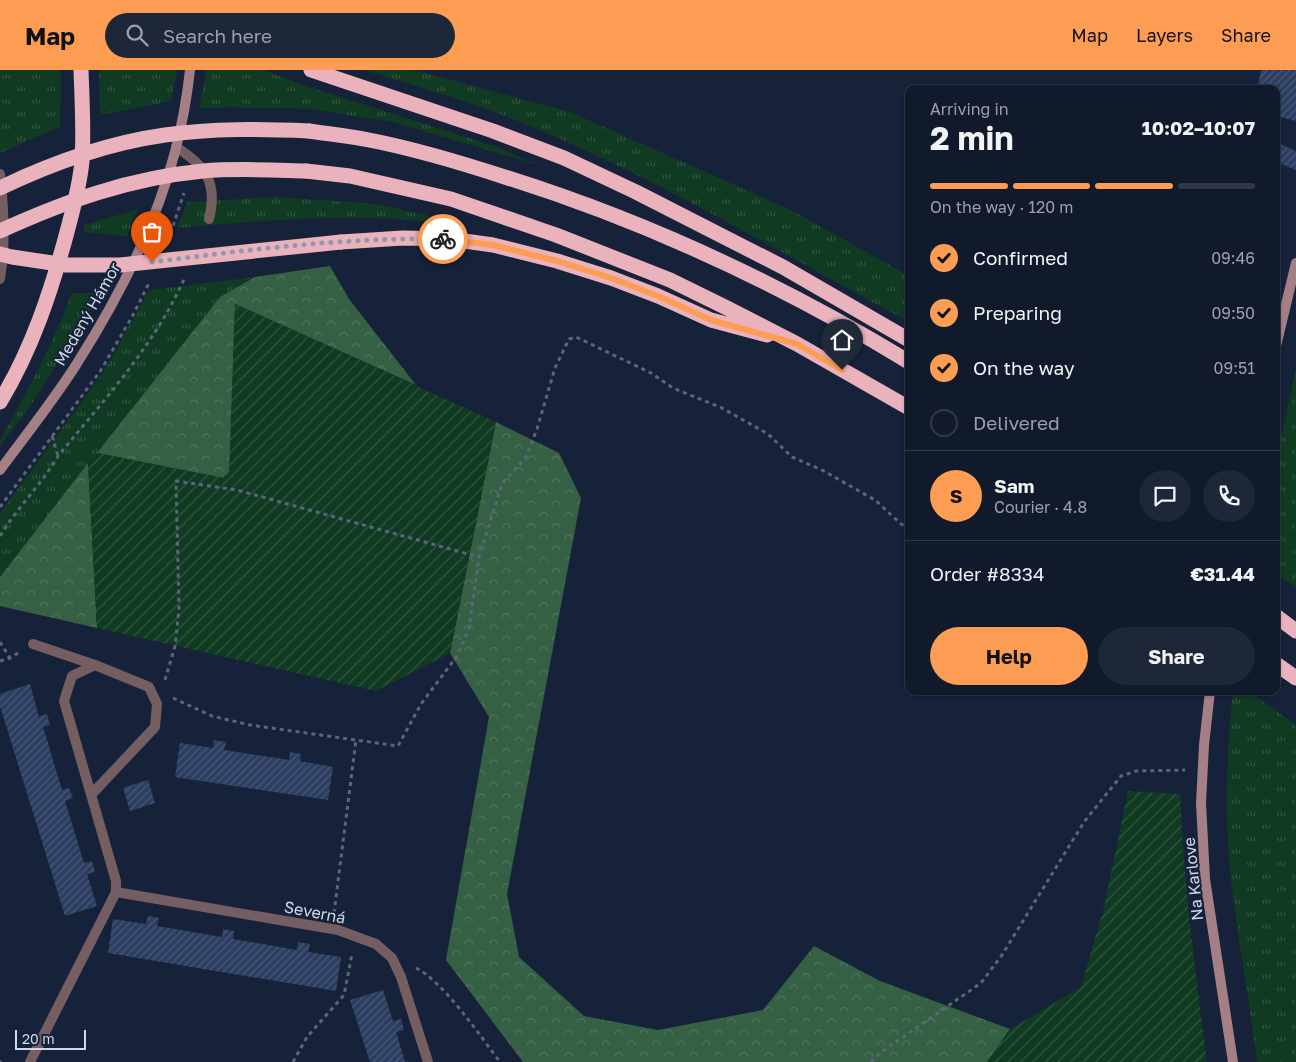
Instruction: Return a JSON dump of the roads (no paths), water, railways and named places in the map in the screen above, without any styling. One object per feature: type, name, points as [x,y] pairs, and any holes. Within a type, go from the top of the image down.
[{"type":"highway","points":[[0,402],[16,375],[38,326],[52,285],[76,198],[82,154],[81,70]]},
{"type":"highway","points":[[311,70],[474,124],[564,158],[636,192],[783,267],[905,338]]},
{"type":"highway","points":[[0,188],[24,176],[73,157],[164,135],[208,130],[258,128],[309,131],[368,140],[424,153],[550,191],[610,214],[746,273],[905,360]]},
{"type":"highway","points":[[0,231],[61,204],[97,192],[149,179],[203,171],[253,169],[306,171],[350,176],[398,185],[501,215],[670,280],[797,344],[905,406]]},
{"type":"highway","points":[[0,254],[66,265],[120,266],[341,242],[402,238],[450,239],[493,245],[557,261],[611,278],[658,296],[711,320],[797,344]]},
{"type":"highway","points":[[1280,619],[1296,631]]},
{"type":"highway","points":[[1280,667],[1294,676]]},
{"type":"street","name":"Medený Hámor","points":[[0,470],[76,366],[120,291],[158,205],[185,111],[190,70]]},
{"type":"street","points":[[176,147],[201,165],[211,186],[213,205],[209,219]]},
{"type":"street","points":[[0,174],[4,210],[4,251],[0,279]]},
{"type":"street","points":[[1280,329],[1296,263]]},
{"type":"street","points":[[33,644],[95,664],[150,687],[157,704],[155,727],[91,795]]},
{"type":"street","points":[[30,1062],[116,892],[116,881],[64,701],[72,676],[95,664]]},
{"type":"street","name":"Na Karlove","points":[[1210,695],[1204,745],[1201,803],[1205,879],[1233,1062]]},
{"type":"street","name":"Severná","points":[[116,892],[332,929],[376,944],[392,958],[402,977],[428,1062]]}]
